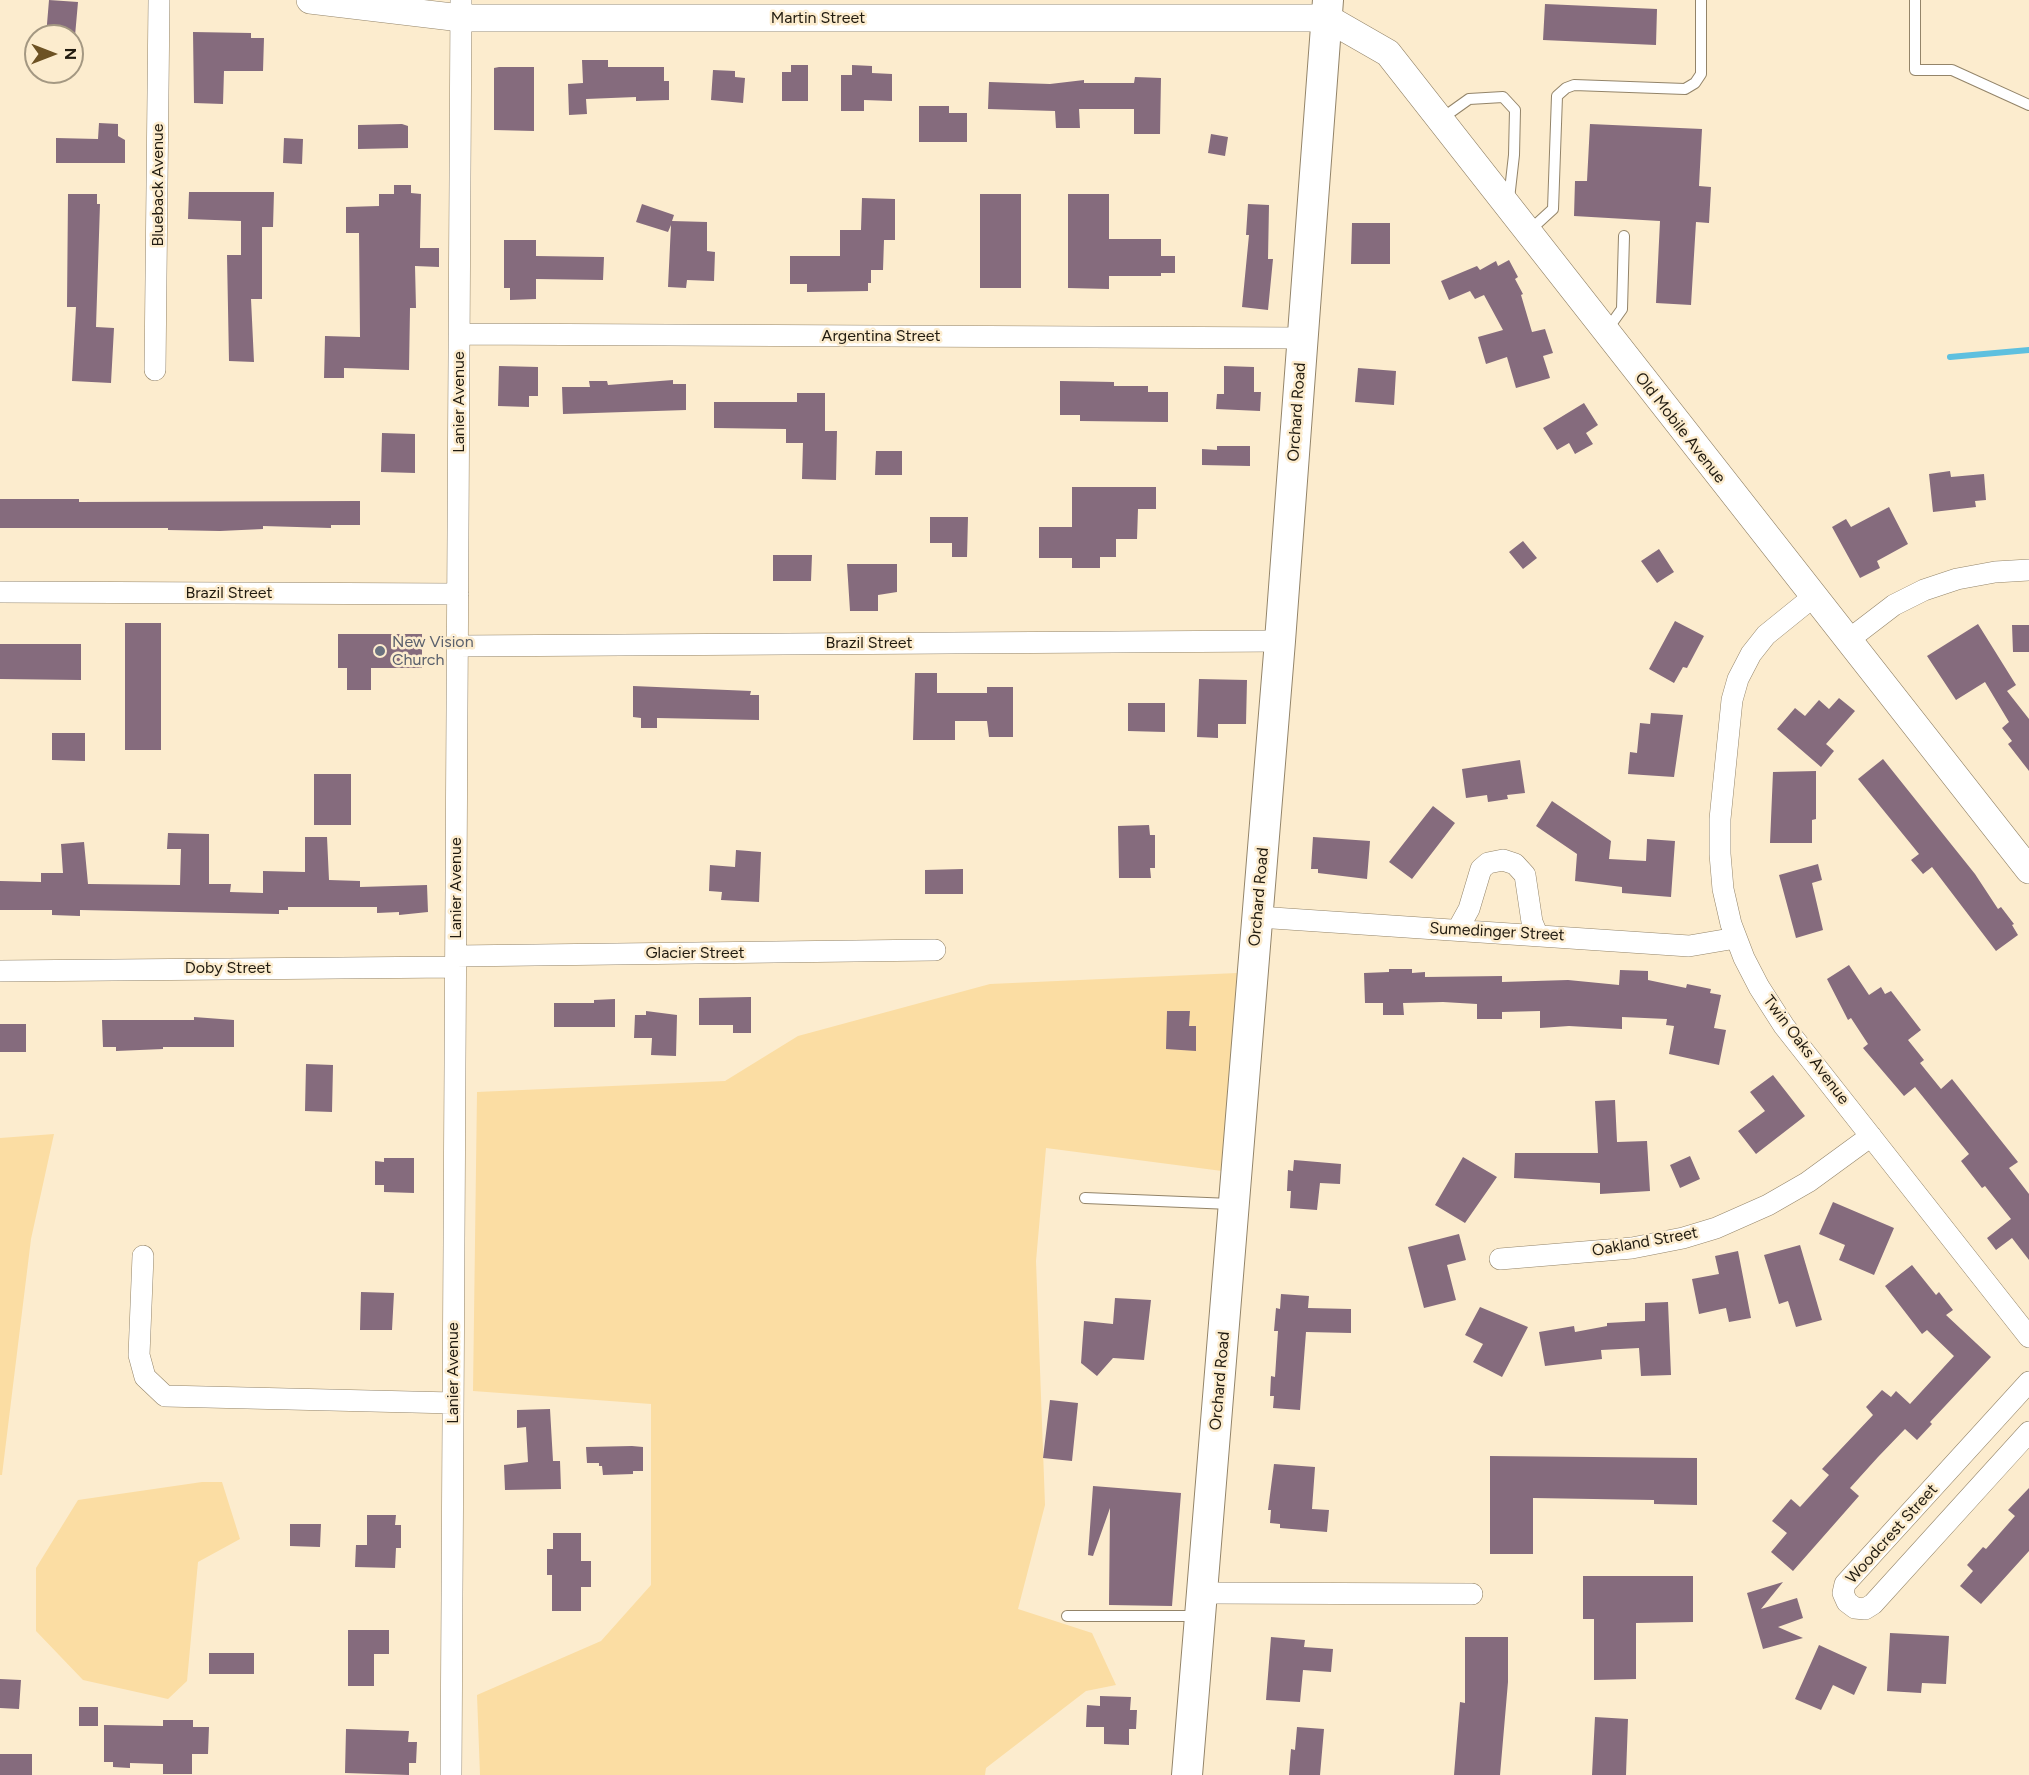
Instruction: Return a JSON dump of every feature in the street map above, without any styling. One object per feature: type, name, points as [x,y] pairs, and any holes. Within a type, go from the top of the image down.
[{"type":"main road","name":"Orchard Road","points":[[1187,1775],[1280,641],[1327,9]]},
{"type":"street","name":"Blueback Avenue","points":[[156,370],[159,0]]},
{"type":"street","name":"Martin Street","points":[[310,0],[461,9],[1263,14],[1327,9]]},
{"type":"street","name":"Lanier Avenue","points":[[451,1775],[461,9]]},
{"type":"street","name":"Old Mobile Avenue","points":[[1327,9],[1388,54],[2029,870]]},
{"type":"street","name":"Argentina Street","points":[[459,334],[1303,338]]},
{"type":"street","points":[[1847,641],[1894,605],[1924,590],[1957,579],[1995,572],[2029,570]]},
{"type":"street","name":"Brazil Street","points":[[0,592],[458,594]]},
{"type":"street","name":"Twin Oaks Avenue","points":[[1813,597],[1766,635],[1738,679],[1732,700],[1720,819],[1720,854],[1723,889],[1736,938],[1759,987],[1784,1026],[2029,1337]]},
{"type":"street","name":"Brazil Street","points":[[457,645],[1280,641]]},
{"type":"street","points":[[1458,929],[1469,909],[1481,869],[1488,863],[1503,860],[1515,864],[1525,875],[1532,922],[1537,934]]},
{"type":"street","name":"Sumedinger Street","points":[[1258,917],[1689,946],[1736,938]]},
{"type":"street","name":"Glacier Street","points":[[455,962],[935,950]]},
{"type":"street","name":"Doby Street","points":[[0,971],[455,962]]},
{"type":"street","name":"Oakland Street","points":[[1500,1259],[1632,1248],[1683,1238],[1716,1228],[1768,1205],[1808,1182],[1871,1136]]},
{"type":"street","points":[[143,1256],[139,1355],[145,1377],[165,1396],[453,1403]]},
{"type":"street","name":"Woodcrest Street","points":[[2029,1382],[1845,1584],[1843,1593],[1847,1602],[1855,1608],[1864,1609],[1873,1604],[2029,1432]]},
{"type":"street","points":[[1202,1605],[1472,1594]]},
{"type":"lane","points":[[1527,233],[1553,209],[1557,96],[1566,88],[1574,85],[1685,89],[1695,84],[1701,74],[1701,0]]},
{"type":"lane","points":[[1915,0],[1915,70],[1952,70],[2029,105]]},
{"type":"lane","points":[[1439,120],[1469,99],[1503,97],[1515,110],[1514,155],[1508,208]]},
{"type":"lane","points":[[1606,333],[1622,309],[1624,236]]},
{"type":"lane","points":[[1085,1198],[1234,1204]]},
{"type":"lane","points":[[1067,1616],[1202,1605]]},
{"type":"shaded area","points":[[1237,973],[1222,1171],[1046,1148],[1036,1261],[1045,1505],[1018,1609],[1092,1633],[1116,1685],[1086,1691],[986,1768],[985,1775],[480,1775],[477,1695],[601,1641],[651,1585],[651,1404],[473,1391],[477,1092],[725,1081],[798,1036],[990,984]]},
{"type":"shaded area","points":[[54,1134],[31,1239],[2,1475],[0,1475],[0,1138]]},
{"type":"shaded area","points":[[202,1482],[222,1482],[240,1539],[198,1562],[187,1681],[168,1699],[83,1680],[36,1631],[36,1568],[78,1500]]},
{"type":"building","points":[[49,0],[78,2],[76,24],[47,24]]},
{"type":"building","points":[[1545,4],[1657,9],[1656,45],[1543,40]]},
{"type":"building","points":[[193,32],[251,33],[251,38],[264,38],[263,71],[224,71],[223,104],[194,103]]},
{"type":"building","points":[[582,60],[608,60],[608,67],[664,67],[664,81],[669,81],[669,100],[636,101],[636,97],[586,99],[587,114],[569,115],[568,84],[583,83]]},
{"type":"building","points":[[791,65],[808,65],[808,101],[782,101],[782,72],[791,72]]},
{"type":"building","points":[[852,65],[872,66],[872,73],[892,74],[892,101],[864,100],[864,111],[841,111],[841,75],[852,75]]},
{"type":"building","points":[[534,67],[534,131],[494,130],[494,68]]},
{"type":"building","points":[[713,70],[735,71],[735,77],[745,78],[743,103],[711,100]]},
{"type":"building","points":[[1135,77],[1161,78],[1160,134],[1134,134],[1134,109],[1079,109],[1080,128],[1056,128],[1055,111],[988,109],[989,82],[1050,84],[1084,80],[1084,83],[1134,83]]},
{"type":"building","points":[[919,106],[949,106],[949,113],[967,113],[967,142],[919,142]]},
{"type":"building","points":[[99,123],[118,124],[118,136],[125,140],[125,163],[56,163],[56,138],[98,139]]},
{"type":"building","points":[[402,124],[408,126],[408,148],[358,149],[358,125]]},
{"type":"building","points":[[1590,124],[1702,129],[1699,186],[1711,187],[1709,223],[1696,222],[1691,305],[1656,303],[1660,221],[1574,216],[1575,181],[1587,181]]},
{"type":"building","points":[[1211,134],[1228,137],[1225,156],[1208,153]]},
{"type":"building","points":[[284,138],[303,139],[302,164],[283,163]]},
{"type":"building","points":[[394,185],[411,185],[411,193],[421,194],[420,248],[439,248],[439,267],[415,266],[416,308],[410,308],[409,370],[344,368],[344,378],[324,378],[325,336],[360,337],[359,233],[346,233],[346,207],[379,206],[379,194],[394,194]]},
{"type":"building","points":[[189,192],[274,192],[273,227],[262,227],[262,299],[251,299],[254,362],[229,361],[227,255],[241,255],[241,221],[188,219]]},
{"type":"building","points":[[68,194],[97,194],[97,204],[100,204],[96,327],[114,328],[111,383],[72,381],[76,307],[67,307]]},
{"type":"building","points":[[980,194],[1021,194],[1021,288],[980,288]]},
{"type":"building","points":[[1068,194],[1109,194],[1109,239],[1161,239],[1161,256],[1175,256],[1175,273],[1161,273],[1161,276],[1109,276],[1109,289],[1068,288]]},
{"type":"building","points":[[862,198],[895,199],[895,240],[884,240],[883,270],[871,270],[871,283],[868,283],[868,291],[807,292],[807,284],[790,284],[790,256],[840,256],[840,230],[861,230]]},
{"type":"building","points":[[642,204],[674,215],[672,221],[707,222],[707,251],[715,252],[714,281],[687,280],[686,288],[668,287],[671,225],[668,232],[636,222]]},
{"type":"building","points":[[1248,204],[1269,205],[1268,259],[1273,259],[1268,310],[1242,307],[1249,235],[1246,235]]},
{"type":"building","points":[[1352,223],[1390,223],[1390,264],[1351,264]]},
{"type":"building","points":[[504,240],[536,240],[536,256],[604,257],[603,280],[536,279],[536,299],[510,300],[510,288],[504,288]]},
{"type":"building","points":[[1509,260],[1518,277],[1515,279],[1523,294],[1521,295],[1532,332],[1545,329],[1553,353],[1543,356],[1550,378],[1516,388],[1507,357],[1486,364],[1478,337],[1503,330],[1484,295],[1475,299],[1470,291],[1449,300],[1441,281],[1477,266],[1480,270],[1496,261],[1498,266]]},
{"type":"building","points":[[499,366],[538,367],[538,396],[529,396],[529,407],[498,406]]},
{"type":"building","points":[[1224,366],[1254,367],[1254,392],[1261,392],[1260,411],[1216,409],[1217,394],[1224,394]]},
{"type":"building","points":[[1358,368],[1396,371],[1394,405],[1355,402]]},
{"type":"building","points":[[673,380],[673,384],[686,384],[686,410],[563,414],[562,387],[590,387],[589,381],[607,381],[608,385]]},
{"type":"building","points":[[1060,381],[1114,382],[1114,386],[1148,386],[1148,392],[1168,392],[1168,422],[1080,421],[1080,415],[1060,415]]},
{"type":"building","points":[[797,393],[825,393],[825,431],[837,431],[836,480],[802,479],[803,443],[786,443],[786,429],[714,428],[714,402],[797,402]]},
{"type":"building","points":[[1584,403],[1598,425],[1586,433],[1593,444],[1575,454],[1569,443],[1557,450],[1543,428]]},
{"type":"building","points":[[382,433],[415,434],[415,473],[381,472]]},
{"type":"building","points":[[1217,446],[1250,446],[1250,466],[1202,465],[1202,449],[1217,450]]},
{"type":"building","points":[[876,451],[902,451],[902,475],[875,475]]},
{"type":"building","points":[[1950,471],[1951,477],[1984,474],[1986,500],[1975,501],[1976,507],[1933,512],[1929,474]]},
{"type":"building","points":[[1072,487],[1156,487],[1156,509],[1138,509],[1137,539],[1116,539],[1116,557],[1100,557],[1100,568],[1072,568],[1072,558],[1039,558],[1039,527],[1072,527]]},
{"type":"building","points":[[0,499],[79,499],[79,502],[360,501],[360,525],[331,525],[331,528],[263,526],[263,529],[220,531],[168,530],[168,528],[0,528]]},
{"type":"building","points":[[1889,507],[1908,544],[1877,561],[1880,568],[1860,578],[1832,527],[1846,519],[1851,527]]},
{"type":"building","points":[[930,517],[968,517],[967,557],[952,557],[952,543],[930,543]]},
{"type":"building","points":[[1523,541],[1537,558],[1523,569],[1509,552]]},
{"type":"building","points":[[1659,549],[1674,572],[1657,583],[1641,561]]},
{"type":"building","points":[[773,555],[812,555],[811,581],[773,581]]},
{"type":"building","points":[[847,564],[897,564],[897,592],[878,595],[878,611],[850,611]]},
{"type":"building","points":[[1675,621],[1704,636],[1687,668],[1683,667],[1674,683],[1649,669]]},
{"type":"building","points":[[125,623],[161,623],[161,750],[125,750]]},
{"type":"building","points":[[1978,624],[2016,685],[2007,691],[2029,719],[2029,771],[2008,744],[2012,741],[2002,728],[2009,722],[1985,682],[1956,700],[1927,656]]},
{"type":"building","points":[[2012,625],[2029,625],[2029,652],[2013,652]]},
{"type":"building","name":"New Vision Church","points":[[338,634],[422,634],[422,668],[371,668],[371,690],[347,690],[347,668],[338,668]]},
{"type":"building","points":[[0,644],[81,644],[81,680],[0,679]]},
{"type":"building","points":[[915,673],[937,673],[937,693],[987,693],[987,687],[1013,687],[1013,737],[989,737],[987,721],[955,721],[955,740],[913,740]]},
{"type":"building","points":[[1199,679],[1247,680],[1246,724],[1218,724],[1218,738],[1197,737]]},
{"type":"building","points":[[633,686],[751,691],[750,695],[759,695],[759,720],[657,718],[657,728],[641,728],[641,718],[633,717]]},
{"type":"building","points":[[1839,698],[1855,711],[1826,744],[1834,751],[1821,767],[1777,729],[1795,708],[1805,716],[1819,700],[1829,709]]},
{"type":"building","points":[[1128,703],[1165,703],[1165,732],[1128,731]]},
{"type":"building","points":[[1651,713],[1683,715],[1674,777],[1628,774],[1630,752],[1637,753],[1640,723],[1650,724]]},
{"type":"building","points":[[52,733],[85,733],[85,761],[52,760]]},
{"type":"building","points":[[1883,759],[1975,874],[1998,909],[2001,907],[2014,924],[2012,925],[2018,935],[1996,951],[1932,867],[1923,874],[1911,860],[1919,854],[1858,779]]},
{"type":"building","points":[[1520,760],[1525,793],[1507,795],[1508,799],[1488,802],[1487,795],[1466,798],[1462,769]]},
{"type":"building","points":[[1816,771],[1816,819],[1812,820],[1812,843],[1770,843],[1773,772]]},
{"type":"building","points":[[314,774],[351,774],[351,825],[314,825]]},
{"type":"building","points":[[1552,801],[1611,841],[1609,859],[1646,861],[1647,839],[1675,841],[1671,897],[1622,893],[1622,887],[1575,881],[1577,854],[1536,826]]},
{"type":"building","points":[[1433,806],[1455,823],[1412,879],[1389,862]]},
{"type":"building","points":[[1149,825],[1150,835],[1155,835],[1155,868],[1150,868],[1151,878],[1119,878],[1118,826]]},
{"type":"building","points":[[168,833],[209,834],[209,884],[231,884],[230,892],[263,893],[263,871],[305,872],[305,837],[327,837],[329,880],[360,881],[360,887],[427,885],[428,912],[399,915],[399,912],[377,913],[377,907],[288,907],[288,910],[279,910],[279,914],[80,910],[80,916],[52,915],[52,910],[0,910],[0,881],[41,882],[41,873],[63,873],[61,844],[84,842],[88,884],[180,885],[181,849],[167,849]]},
{"type":"building","points":[[1313,837],[1370,841],[1367,879],[1318,873],[1318,869],[1311,869]]},
{"type":"building","points":[[736,850],[761,852],[759,902],[721,900],[722,892],[709,891],[710,865],[735,867]]},
{"type":"building","points":[[1818,864],[1822,880],[1812,883],[1823,930],[1796,938],[1779,875]]},
{"type":"building","points":[[963,869],[963,894],[925,894],[925,870]]},
{"type":"building","points":[[1849,965],[1869,995],[1881,987],[1885,994],[1891,991],[1921,1030],[1908,1040],[1924,1060],[1920,1063],[1941,1089],[1952,1079],[2018,1162],[2009,1168],[2029,1194],[2029,1260],[2012,1238],[1996,1250],[1987,1238],[2011,1219],[1985,1186],[1982,1188],[1961,1161],[1969,1154],[1915,1087],[1904,1096],[1863,1048],[1868,1044],[1851,1018],[1848,1020],[1827,979]]},
{"type":"building","points":[[1389,969],[1412,969],[1412,973],[1425,972],[1425,977],[1502,976],[1502,982],[1568,980],[1619,985],[1620,970],[1648,971],[1648,980],[1686,988],[1687,984],[1711,989],[1710,993],[1721,995],[1714,1028],[1726,1030],[1719,1065],[1669,1054],[1674,1026],[1666,1025],[1667,1019],[1622,1017],[1622,1029],[1569,1026],[1540,1028],[1540,1011],[1502,1012],[1502,1019],[1477,1019],[1477,1004],[1443,1002],[1403,1003],[1404,1015],[1383,1015],[1383,1003],[1365,1003],[1364,973],[1389,972]]},
{"type":"building","points":[[751,997],[751,1033],[733,1033],[733,1025],[699,1025],[699,998]]},
{"type":"building","points":[[615,999],[615,1027],[554,1027],[554,1003],[594,1003],[594,1000]]},
{"type":"building","points":[[646,1011],[677,1015],[676,1056],[651,1055],[652,1038],[634,1038],[635,1015],[646,1015]]},
{"type":"building","points":[[1167,1011],[1190,1011],[1189,1026],[1196,1026],[1196,1051],[1166,1049]]},
{"type":"building","points":[[194,1017],[234,1020],[234,1047],[163,1047],[163,1049],[116,1051],[116,1047],[103,1047],[102,1020],[194,1020]]},
{"type":"building","points":[[0,1024],[26,1024],[26,1052],[0,1052]]},
{"type":"building","points":[[306,1064],[333,1065],[332,1112],[305,1111]]},
{"type":"building","points":[[1773,1075],[1805,1116],[1756,1154],[1738,1131],[1765,1111],[1750,1092]]},
{"type":"building","points":[[1615,1100],[1617,1142],[1647,1141],[1650,1191],[1600,1194],[1600,1183],[1514,1178],[1515,1153],[1598,1153],[1595,1101]]},
{"type":"building","points":[[1690,1156],[1700,1179],[1680,1188],[1670,1165]]},
{"type":"building","points":[[1463,1157],[1497,1177],[1465,1223],[1435,1205]]},
{"type":"building","points":[[384,1158],[414,1158],[414,1193],[384,1192],[384,1185],[375,1185],[375,1161],[384,1162]]},
{"type":"building","points":[[1294,1160],[1341,1164],[1340,1184],[1320,1183],[1317,1210],[1290,1208],[1291,1191],[1287,1191],[1288,1170],[1293,1171]]},
{"type":"building","points":[[1833,1202],[1894,1228],[1874,1275],[1839,1260],[1845,1245],[1819,1234]]},
{"type":"building","points":[[1459,1234],[1466,1260],[1447,1265],[1456,1300],[1424,1308],[1408,1247]]},
{"type":"building","points":[[1800,1245],[1822,1320],[1796,1327],[1788,1301],[1779,1304],[1764,1255]]},
{"type":"building","points":[[1738,1251],[1751,1318],[1729,1322],[1726,1308],[1699,1314],[1692,1279],[1719,1274],[1715,1256]]},
{"type":"building","points":[[1912,1265],[1936,1295],[1939,1292],[1953,1310],[1946,1315],[1991,1357],[1930,1422],[1932,1424],[1917,1440],[1905,1429],[1878,1457],[1850,1488],[1859,1496],[1793,1571],[1771,1552],[1787,1533],[1772,1521],[1791,1499],[1800,1507],[1829,1475],[1822,1469],[1873,1415],[1866,1407],[1882,1390],[1891,1397],[1896,1391],[1910,1404],[1954,1356],[1927,1330],[1922,1334],[1885,1286]]},
{"type":"building","points":[[361,1292],[394,1293],[392,1330],[360,1330]]},
{"type":"building","points":[[1281,1294],[1309,1296],[1308,1308],[1351,1309],[1351,1333],[1306,1332],[1300,1410],[1273,1408],[1274,1396],[1270,1396],[1271,1376],[1275,1377],[1278,1331],[1274,1331],[1276,1308],[1280,1309]]},
{"type":"building","points":[[1115,1298],[1151,1300],[1144,1360],[1113,1358],[1097,1376],[1081,1363],[1084,1321],[1113,1324]]},
{"type":"building","points":[[1668,1302],[1671,1375],[1641,1376],[1639,1348],[1601,1350],[1602,1359],[1545,1366],[1539,1332],[1574,1326],[1575,1332],[1607,1326],[1607,1323],[1645,1321],[1645,1303]]},
{"type":"building","points":[[1480,1307],[1528,1327],[1502,1377],[1473,1362],[1483,1344],[1465,1335]]},
{"type":"building","points":[[1050,1400],[1078,1403],[1072,1461],[1043,1458]]},
{"type":"building","points":[[550,1409],[553,1461],[560,1461],[561,1489],[505,1490],[504,1465],[528,1462],[526,1427],[517,1428],[517,1410]]},
{"type":"building","points":[[586,1447],[643,1447],[643,1471],[633,1471],[633,1474],[603,1475],[602,1466],[599,1466],[599,1463],[587,1463]]},
{"type":"building","points":[[1490,1456],[1697,1458],[1697,1505],[1654,1504],[1654,1500],[1533,1498],[1533,1554],[1490,1554]]},
{"type":"building","points":[[1274,1464],[1315,1467],[1312,1509],[1329,1510],[1327,1532],[1280,1528],[1280,1524],[1270,1523],[1271,1510],[1268,1510]]},
{"type":"building","points":[[1093,1486],[1181,1493],[1172,1606],[1109,1605],[1110,1508],[1093,1556],[1088,1555]]},
{"type":"building","points":[[2029,1488],[2029,1551],[1981,1604],[1960,1586],[1973,1571],[1967,1565],[1983,1547],[1986,1549],[2015,1516],[2008,1510]]},
{"type":"building","points":[[367,1515],[396,1515],[395,1525],[401,1525],[401,1548],[396,1548],[395,1568],[355,1567],[356,1545],[367,1545]]},
{"type":"building","points":[[290,1524],[321,1524],[320,1547],[290,1546]]},
{"type":"building","points":[[553,1533],[581,1533],[581,1561],[591,1561],[591,1587],[581,1587],[581,1611],[552,1611],[552,1575],[547,1575],[547,1549],[553,1549]]},
{"type":"building","points":[[1583,1576],[1693,1576],[1693,1622],[1636,1623],[1636,1679],[1594,1680],[1594,1619],[1583,1619]]},
{"type":"building","points":[[1783,1582],[1761,1609],[1797,1598],[1803,1618],[1778,1627],[1803,1638],[1763,1649],[1747,1593]]},
{"type":"building","points":[[348,1630],[389,1630],[389,1654],[374,1654],[374,1686],[348,1686]]},
{"type":"building","points":[[1890,1633],[1949,1636],[1946,1684],[1922,1683],[1921,1693],[1887,1691]]},
{"type":"building","points":[[1271,1637],[1305,1640],[1304,1647],[1333,1649],[1331,1672],[1303,1670],[1300,1702],[1266,1700]]},
{"type":"building","points":[[1465,1637],[1508,1637],[1508,1682],[1500,1775],[1454,1775],[1460,1702],[1465,1703]]},
{"type":"building","points":[[1819,1645],[1867,1667],[1854,1695],[1833,1685],[1821,1710],[1795,1699]]},
{"type":"building","points":[[209,1653],[254,1653],[254,1674],[209,1674]]},
{"type":"building","points":[[0,1679],[21,1680],[19,1709],[0,1708]]},
{"type":"building","points":[[1100,1696],[1131,1697],[1130,1710],[1137,1710],[1136,1729],[1129,1729],[1129,1745],[1104,1744],[1104,1727],[1086,1727],[1087,1705],[1100,1706]]},
{"type":"building","points":[[79,1707],[98,1707],[98,1726],[79,1726]]},
{"type":"building","points":[[1595,1717],[1628,1719],[1626,1775],[1592,1775]]},
{"type":"building","points":[[163,1720],[193,1720],[193,1727],[209,1727],[208,1754],[192,1754],[192,1774],[163,1774],[163,1764],[130,1763],[130,1768],[113,1767],[113,1762],[104,1762],[104,1725],[163,1726]]},
{"type":"building","points":[[1297,1727],[1324,1729],[1320,1775],[1289,1775],[1291,1749],[1295,1750]]},
{"type":"building","points":[[346,1729],[409,1731],[408,1742],[417,1742],[416,1763],[409,1763],[409,1775],[345,1773]]},
{"type":"building","points":[[0,1754],[32,1754],[32,1775],[0,1775]]},
{"type":"waterway","points":[[1950,357],[2029,350]]},
{"type":"place","name":"New Vision Church","points":[[380,651]]}]
